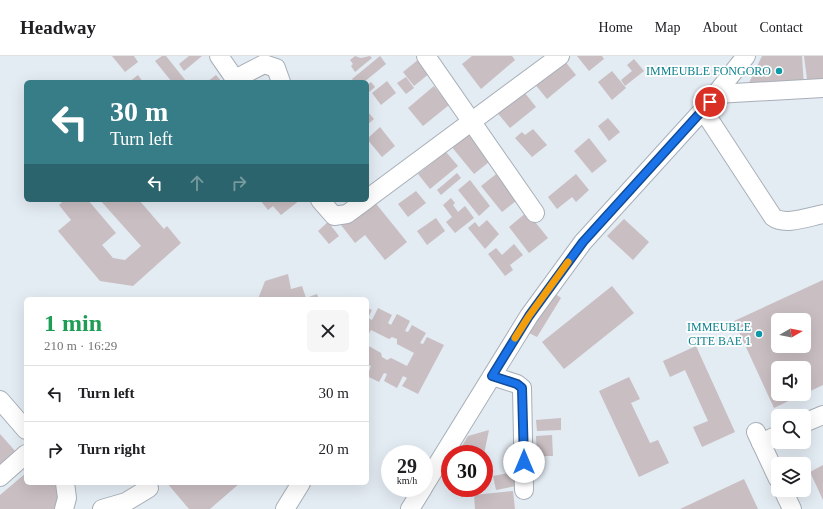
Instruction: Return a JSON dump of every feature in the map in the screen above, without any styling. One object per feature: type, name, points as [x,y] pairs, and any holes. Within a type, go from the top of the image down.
[{"type":"street","points":[[219,56],[236,80],[264,64],[276,68],[281,80]]},
{"type":"street","points":[[426,56],[536,213]]},
{"type":"street","points":[[369,198],[560,56]]},
{"type":"street","points":[[433,472],[529,316],[583,242],[703,110],[746,56]]},
{"type":"street","points":[[716,94],[823,88]]},
{"type":"street","points":[[703,110],[772,217],[778,221],[787,221],[823,214]]},
{"type":"street","points":[[322,202],[334,216],[347,214],[363,202]]},
{"type":"street","points":[[492,376],[517,384],[522,388],[524,490]]},
{"type":"street","points":[[0,400],[24,428]]},
{"type":"street","points":[[811,420],[823,415]]},
{"type":"street","points":[[771,436],[758,438],[771,465]]},
{"type":"street","points":[[0,477],[24,456]]},
{"type":"street","points":[[64,509],[67,498],[65,485]]},
{"type":"street","points":[[285,509],[300,485]]},
{"type":"street","points":[[102,509],[130,506],[149,488]]},
{"type":"street","points":[[410,509],[418,497]]},
{"type":"street","points":[[786,497],[792,509]]},
{"type":"building","points":[[112,56],[134,56],[138,62],[125,72]]},
{"type":"building","points":[[162,56],[166,56],[185,80],[170,80],[155,61]]},
{"type":"building","points":[[189,56],[202,56],[184,71],[179,64]]},
{"type":"building","points":[[355,56],[361,58],[370,56],[372,58],[355,72],[351,66],[353,64],[350,60]]},
{"type":"building","points":[[380,56],[386,64],[366,80],[352,79]]},
{"type":"building","points":[[472,56],[512,56],[515,60],[481,89],[462,64]]},
{"type":"building","points":[[577,56],[602,56],[604,59],[589,71]]},
{"type":"building","name":"IMMEUBLE FONGORO","points":[[762,56],[802,56],[804,87],[745,91]]},
{"type":"building","points":[[804,56],[823,56],[823,85],[808,87]]},
{"type":"building","points":[[419,59],[430,73],[414,86],[403,72]]},
{"type":"building","points":[[563,59],[576,75],[547,99],[534,83]]},
{"type":"building","points":[[634,59],[644,71],[625,86],[621,80],[632,71],[627,65]]},
{"type":"building","points":[[612,71],[626,88],[612,100],[598,82]]},
{"type":"building","points":[[138,75],[142,80],[132,80]]},
{"type":"building","points":[[216,75],[220,80],[210,80]]},
{"type":"building","points":[[406,77],[414,88],[406,94],[397,83]]},
{"type":"building","points":[[387,81],[396,93],[381,105],[372,93]]},
{"type":"building","points":[[371,82],[375,87],[369,92],[369,84]]},
{"type":"building","points":[[434,86],[449,105],[423,126],[408,108]]},
{"type":"building","points":[[521,88],[536,107],[510,128],[495,110]]},
{"type":"building","points":[[369,113],[374,119],[369,123]]},
{"type":"building","points":[[608,118],[620,132],[609,141],[598,126]]},
{"type":"building","points":[[380,127],[395,146],[382,157],[369,141],[369,137]]},
{"type":"building","points":[[471,129],[494,158],[474,174],[451,146]]},
{"type":"building","points":[[533,129],[547,145],[532,157],[515,138],[522,132],[525,135]]},
{"type":"building","points":[[589,138],[607,161],[592,173],[574,151]]},
{"type":"building","points":[[446,152],[458,166],[430,189],[418,174]]},
{"type":"building","points":[[500,171],[521,197],[502,212],[481,186]]},
{"type":"building","points":[[457,173],[461,178],[441,195],[437,190]]},
{"type":"building","points":[[576,174],[589,190],[576,202],[572,197],[557,209],[548,197]]},
{"type":"building","points":[[470,180],[490,206],[479,216],[458,190]]},
{"type":"building","points":[[416,191],[426,203],[408,217],[398,204]]},
{"type":"building","points":[[451,198],[455,203],[453,205],[458,212],[465,206],[474,218],[455,233],[446,222],[452,217],[443,205]]},
{"type":"building","points":[[373,200],[407,242],[385,260],[365,235],[355,243],[341,225]]},
{"type":"building","points":[[62,202],[90,202],[116,233],[102,245],[113,258],[125,260],[141,246],[102,202],[141,202],[164,229],[167,226],[181,243],[133,286],[100,281],[58,231],[71,220],[59,205]]},
{"type":"building","points":[[262,202],[297,202],[281,215],[273,206],[268,210]]},
{"type":"building","points":[[527,212],[548,238],[529,253],[509,227]]},
{"type":"building","points":[[436,218],[445,231],[427,245],[417,231]]},
{"type":"building","points":[[624,219],[649,242],[633,260],[607,236]]},
{"type":"building","points":[[487,220],[499,234],[485,249],[468,228],[475,222],[479,227]]},
{"type":"building","points":[[328,222],[339,236],[329,244],[318,231]]},
{"type":"building","points":[[514,244],[523,255],[510,265],[513,270],[505,276],[488,254],[496,248],[502,255]]},
{"type":"building","points":[[288,274],[291,289],[302,286],[306,297],[259,297],[265,281]]},
{"type":"building","name":"IMMEUBLE CITE BAE 1","points":[[823,280],[823,385],[811,391],[811,361],[771,361],[771,401],[788,401],[774,408],[734,321]]},
{"type":"building","points":[[612,286],[634,313],[564,369],[542,342]]},
{"type":"building","points":[[554,293],[561,298],[537,337],[529,333]]},
{"type":"building","points":[[317,294],[318,297],[309,297]]},
{"type":"building","points":[[378,308],[392,315],[388,323],[391,325],[397,314],[410,321],[405,331],[408,332],[412,325],[426,333],[420,343],[423,344],[427,337],[444,345],[418,394],[402,386],[407,378],[403,376],[397,388],[384,381],[387,374],[384,373],[379,382],[369,377],[371,366],[369,365],[369,346],[381,353],[382,357],[387,360],[391,358],[407,366],[414,353],[397,344],[397,339],[392,337],[389,339],[371,330],[369,334],[369,318],[372,320]]},
{"type":"building","points":[[369,309],[372,310],[369,316]]},
{"type":"building","points":[[696,346],[735,432],[702,447],[693,427],[708,421],[685,370],[670,377],[663,361]]},
{"type":"building","points":[[629,377],[640,399],[631,403],[650,443],[658,440],[669,463],[639,477],[599,391]]},
{"type":"building","points":[[561,418],[561,430],[537,431],[536,420]]},
{"type":"building","points":[[489,430],[486,445],[462,445],[468,436]]},
{"type":"building","points":[[0,434],[24,461],[0,482]]},
{"type":"building","points":[[552,435],[553,456],[537,456],[536,436]]},
{"type":"building","points":[[823,465],[823,500],[811,474],[811,471]]},
{"type":"building","points":[[514,472],[516,486],[496,490],[493,476]]},
{"type":"building","points":[[24,475],[24,485],[56,485],[59,497],[54,509],[0,509],[0,495]]},
{"type":"building","points":[[744,479],[758,509],[680,509]]},
{"type":"building","points":[[169,485],[238,485],[210,509],[189,509]]},
{"type":"building","points":[[513,491],[515,509],[475,509],[474,497],[493,497],[493,493]]},
{"type":"slow traffic","points":[[515,338],[568,262]]},
{"type":"place","name":"IMMEUBLE FONGORO","points":[[779,71]]},
{"type":"place","name":"IMMEUBLE CITE BAE 1","points":[[759,334]]},
{"type":"route","points":[[524,462],[524,394],[522,388],[517,384],[492,376],[529,316],[583,242],[710,102]]}]
